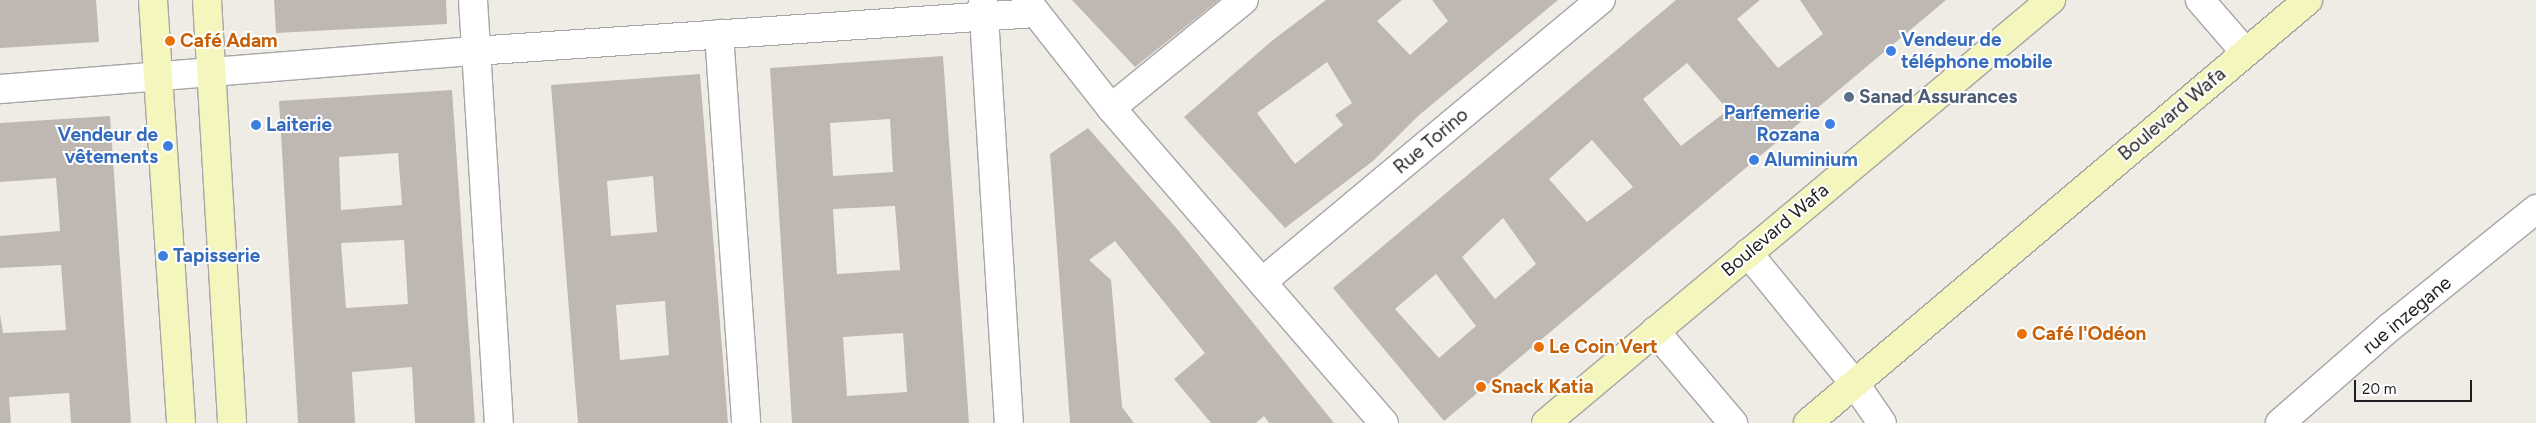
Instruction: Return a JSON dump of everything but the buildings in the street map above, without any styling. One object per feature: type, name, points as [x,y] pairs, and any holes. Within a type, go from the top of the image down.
[{"type":"street","points":[[153,0],[181,423]]},
{"type":"street","points":[[207,0],[232,423]]},
{"type":"street","points":[[473,0],[499,423]]},
{"type":"street","points":[[1111,108],[1244,0]]},
{"type":"street","name":"Rue Torino","points":[[1262,282],[1601,0]]},
{"type":"street","name":"Boulevard Wafa","points":[[1546,423],[2051,0]]},
{"type":"street","points":[[2200,0],[2245,52]]},
{"type":"street","name":"Boulevard Wafa","points":[[1808,423],[2308,0]]},
{"type":"street","points":[[0,89],[158,79],[475,51],[719,34],[984,8],[1031,6],[1111,108],[1384,423]]},
{"type":"street","points":[[984,8],[1009,423]]},
{"type":"street","points":[[719,34],[746,423]]},
{"type":"street","name":"rue inzegane","points":[[2280,423],[2390,327],[2536,209]]},
{"type":"street","points":[[1748,253],[1855,384],[1882,423]]},
{"type":"street","points":[[1655,331],[1733,423]]},
{"type":"place","name":"Café Adam","points":[[170,41]]},
{"type":"place","name":"Vendeur de téléphone mobile","points":[[1891,51]]},
{"type":"place","name":"Sanad Assurances","points":[[1849,97]]},
{"type":"place","name":"Parfemerie Rozana","points":[[1830,124]]},
{"type":"place","name":"Laiterie","points":[[256,125]]},
{"type":"place","name":"Vendeur de vêtements","points":[[168,146]]},
{"type":"place","name":"Aluminium","points":[[1754,160]]},
{"type":"place","name":"Tapisserie","points":[[163,256]]},
{"type":"place","name":"Café l'Odéon","points":[[2022,334]]},
{"type":"place","name":"Le Coin Vert","points":[[1539,347]]},
{"type":"place","name":"Snack Katia","points":[[1481,387]]}]
